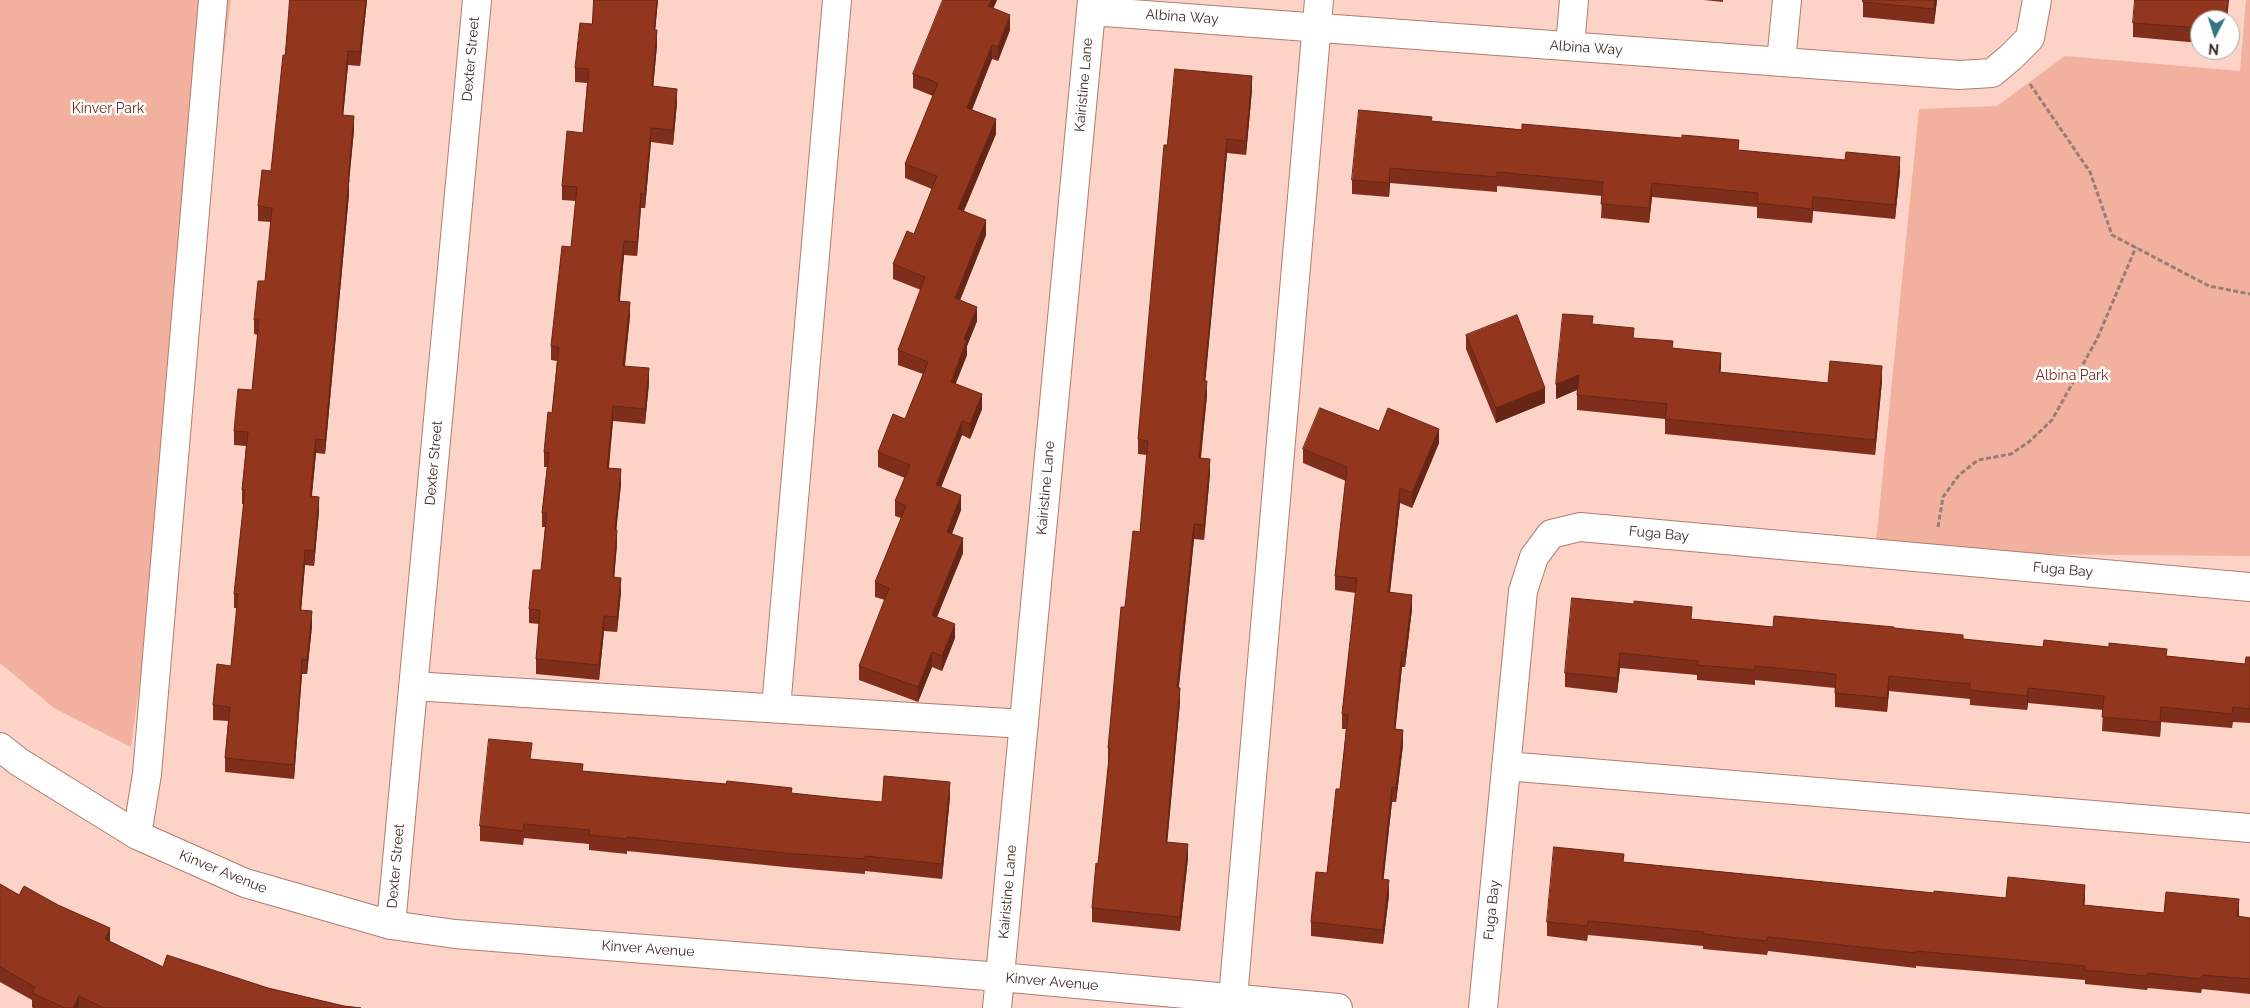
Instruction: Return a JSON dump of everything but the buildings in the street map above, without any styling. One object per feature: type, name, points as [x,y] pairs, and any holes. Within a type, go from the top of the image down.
[{"type":"street","points":[[137,835],[147,774],[213,0]]},
{"type":"street","name":"Dexter Street","points":[[391,925],[477,0]]},
{"type":"street","points":[[776,708],[837,0]]},
{"type":"street","points":[[1233,998],[1319,0]]},
{"type":"street","points":[[1570,46],[1574,0]]},
{"type":"street","points":[[1781,62],[1787,0]]},
{"type":"street","name":"Albina Way","points":[[1091,5],[1316,27],[1959,75],[1992,73],[2011,57],[2030,38],[2037,0]]},
{"type":"street","name":"Kairistine Lane","points":[[997,1008],[1091,5]]},
{"type":"street","name":"Fuga Bay","points":[[1482,1008],[1523,591],[1534,557],[1551,534],[1580,527],[2250,587]]},
{"type":"street","points":[[413,686],[1024,724]]},
{"type":"street","name":"Kinver Avenue","points":[[0,747],[19,762],[137,835],[245,883],[391,925],[455,934],[1000,977],[1338,1008]]},
{"type":"street","points":[[1506,766],[2250,828]]},
{"type":"path","points":[[2011,57],[2090,172],[2112,234],[2209,286],[2250,294]]},
{"type":"path","points":[[1932,558],[1943,497],[1959,475],[1978,460],[2011,454],[2030,442],[2052,420],[2098,339],[2136,246]]},
{"type":"green space","name":"Kinver Park","points":[[0,0],[231,0],[131,747],[54,708],[0,663]]},
{"type":"green space","name":"Albina Park","points":[[2246,0],[2250,0],[2250,556],[1875,553],[1919,109],[1997,106],[2065,56],[2240,71]]}]
